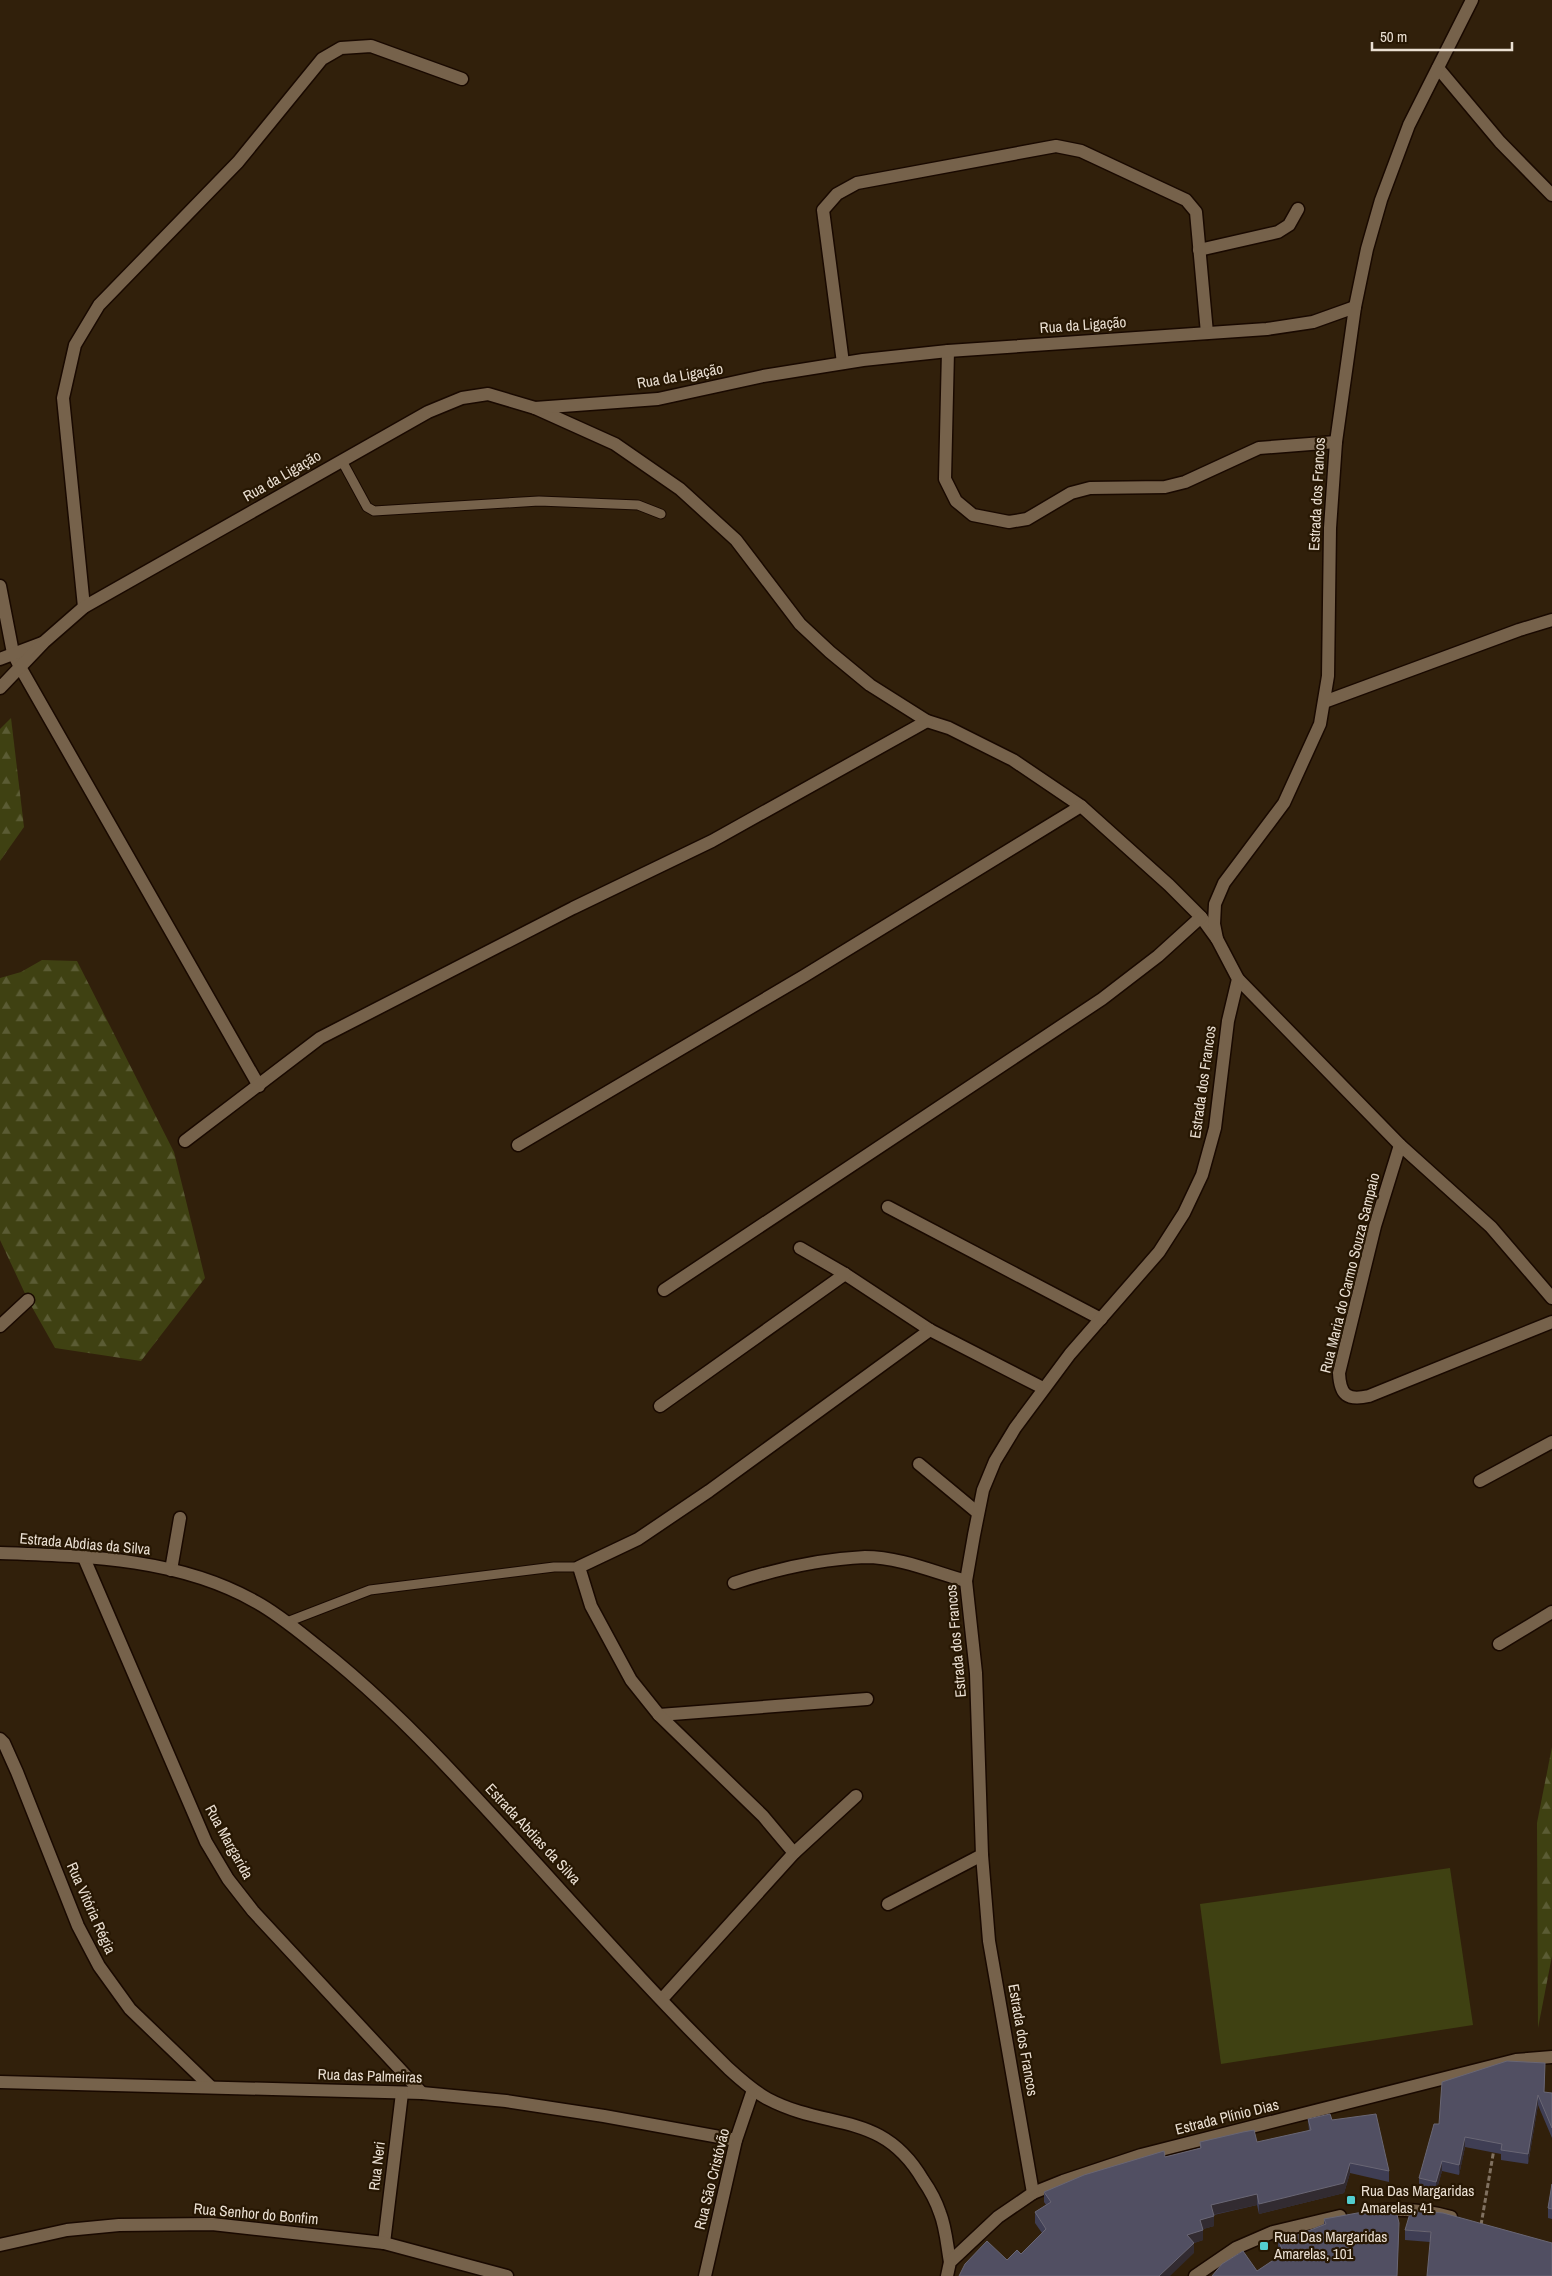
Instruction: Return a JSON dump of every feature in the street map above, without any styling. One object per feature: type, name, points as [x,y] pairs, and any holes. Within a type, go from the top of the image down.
[{"type":"street","name":"Estrada dos Francos","points":[[1472,0],[1410,125],[1381,200],[1367,249],[1355,307],[1336,442],[1330,528],[1328,676],[1320,724],[1284,803],[1224,883],[1215,904],[1214,924],[1217,939],[1238,979],[1400,1144],[1491,1228],[1552,1298]]},
{"type":"street","points":[[84,607],[63,398],[75,345],[100,305],[238,162],[322,59],[341,48],[371,46],[462,79]]},
{"type":"street","points":[[1438,68],[1500,142],[1552,195]]},
{"type":"street","points":[[843,364],[823,210],[837,194],[857,183],[1056,146],[1081,151],[1186,200],[1196,212],[1207,333]]},
{"type":"street","points":[[1199,250],[1278,232],[1289,225],[1298,209]]},
{"type":"street","name":"Rua da Ligação","points":[[0,688],[44,642],[84,607],[428,412],[462,398],[488,394],[535,408],[658,399],[763,376],[843,364],[948,351],[1267,329],[1313,322],[1355,307]]},
{"type":"street","points":[[948,351],[945,480],[956,500],[973,515],[1009,522],[1028,519],[1071,493],[1090,488],[1165,487],[1185,482],[1259,448],[1336,442]]},
{"type":"street","points":[[535,408],[615,444],[680,489],[736,540],[800,624],[830,652],[870,685],[927,721],[948,728],[1014,760],[1081,806],[1170,885],[1201,917],[1217,939]]},
{"type":"street","points":[[0,586],[13,653],[20,667],[259,1086]]},
{"type":"street","points":[[1324,702],[1519,630],[1552,620]]},
{"type":"street","name":"Rua da Ligação","points":[[0,659],[44,642]]},
{"type":"street","points":[[185,1141],[320,1038],[573,908],[712,841],[927,721]]},
{"type":"street","points":[[518,1145],[804,976],[1081,806]]},
{"type":"street","points":[[664,1290],[1102,999],[1158,956],[1201,917]]},
{"type":"street","name":"Estrada dos Francos","points":[[1033,2193],[990,1941],[982,1855],[976,1673],[966,1581],[983,1490],[995,1461],[1043,1388],[1158,1252],[1184,1213],[1202,1174],[1215,1128],[1228,1021],[1238,979]]},
{"type":"street","name":"Rua Maria do Carmo Souza Sampaio","points":[[1400,1144],[1375,1226],[1338,1372],[1339,1386],[1345,1395],[1356,1400],[1369,1396],[1552,1322]]},
{"type":"street","points":[[888,1207],[1101,1319]]},
{"type":"street","points":[[800,1248],[845,1274],[930,1330],[1043,1388]]},
{"type":"street","points":[[660,1406],[845,1274]]},
{"type":"street","points":[[0,1326],[28,1300]]},
{"type":"street","points":[[794,1853],[762,1816],[659,1715],[631,1680],[604,1634],[591,1606],[579,1567],[638,1539],[710,1491],[930,1330]]},
{"type":"street","points":[[1480,1482],[1552,1442]]},
{"type":"street","points":[[919,1464],[978,1514]]},
{"type":"street","points":[[171,1570],[180,1518]]},
{"type":"street","name":"Estrada Abdias da Silva","points":[[0,1553],[125,1562],[171,1570],[222,1585],[259,1603],[287,1622],[355,1675],[402,1720],[662,1999],[753,2090],[785,2106],[874,2131],[897,2146],[911,2159],[932,2194],[941,2214],[950,2262]]},
{"type":"street","points":[[734,1583],[777,1569],[866,1557],[902,1562],[966,1581]]},
{"type":"street","name":"Rua Margarida","points":[[84,1558],[206,1842],[228,1880],[253,1912],[422,2093]]},
{"type":"street","points":[[1499,1644],[1552,1612]]},
{"type":"street","points":[[659,1715],[867,1699]]},
{"type":"street","name":"Rua Vitória Régia","points":[[0,1739],[4,1743],[17,1772],[78,1926],[99,1966],[130,2009],[211,2087]]},
{"type":"street","points":[[662,1999],[794,1853],[856,1796]]},
{"type":"street","points":[[888,1904],[982,1855]]},
{"type":"street","name":"Estrada Plínio Dias","points":[[950,2262],[998,2216],[1033,2193],[1062,2180],[1141,2155],[1516,2060],[1552,2057]]},
{"type":"street","name":"Rua das Palmeiras","points":[[0,2082],[128,2087],[211,2087],[422,2093],[506,2101],[604,2116],[736,2140]]},
{"type":"street","name":"Rua São Cristóvão","points":[[705,2276],[736,2140],[753,2090]]},
{"type":"street","name":"Rua Neri","points":[[384,2243],[402,2093]]},
{"type":"street","points":[[1195,2276],[1236,2248],[1273,2232],[1338,2216],[1386,2209],[1425,2210],[1481,2225]]},
{"type":"street","name":"Rua Senhor do Bonfim","points":[[0,2245],[67,2230],[128,2224],[212,2224],[384,2243],[507,2276]]},
{"type":"street","points":[[947,2276],[950,2262]]},
{"type":"lane","points":[[342,461],[367,507],[374,511],[539,500],[638,504],[660,514]]},
{"type":"lane","points":[[287,1622],[370,1590],[554,1567],[579,1567]]},
{"type":"path","points":[[1481,2225],[1495,2145]]},
{"type":"green space","points":[[11,718],[24,827],[0,861],[0,729]]},
{"type":"green space","points":[[42,960],[77,961],[174,1152],[205,1278],[141,1361],[55,1348],[28,1300],[0,1240],[0,978],[21,972]]},
{"type":"green space","points":[[1552,1747],[1552,1956],[1538,2028],[1537,1823]]},
{"type":"green space","points":[[1450,1868],[1473,2025],[1221,2064],[1200,1904]]},
{"type":"building","points":[[1507,2061],[1545,2063],[1544,2092],[1552,2093],[1552,2128],[1538,2095],[1528,2154],[1501,2150],[1502,2144],[1465,2137],[1459,2165],[1442,2161],[1436,2182],[1419,2178],[1434,2124],[1439,2124],[1442,2082]]},
{"type":"building","points":[[1330,2114],[1332,2120],[1376,2114],[1389,2171],[1350,2163],[1344,2183],[1259,2204],[1257,2194],[1211,2205],[1214,2216],[1200,2220],[1203,2230],[1187,2235],[1194,2243],[1159,2276],[959,2276],[965,2264],[987,2241],[1007,2260],[1017,2250],[1021,2254],[1046,2229],[1035,2212],[1051,2202],[1044,2192],[1084,2175],[1164,2151],[1165,2157],[1201,2148],[1200,2142],[1243,2132],[1254,2130],[1257,2142],[1311,2130],[1308,2119]]},
{"type":"building","points":[[1552,2184],[1552,2209],[1548,2208]]},
{"type":"building","points":[[1374,2210],[1396,2210],[1399,2223],[1397,2276],[1212,2276],[1222,2264],[1243,2251],[1257,2271],[1284,2253],[1278,2240],[1293,2233],[1295,2236],[1326,2224],[1324,2219]]},
{"type":"building","points":[[1411,2210],[1443,2213],[1552,2243],[1552,2276],[1427,2276],[1431,2232],[1405,2230]]},
{"type":"place","name":"Rua Das Margaridas Amarelas, 41","points":[[1351,2200]]},
{"type":"place","name":"Rua Das Margaridas Amarelas, 101","points":[[1264,2246]]}]
